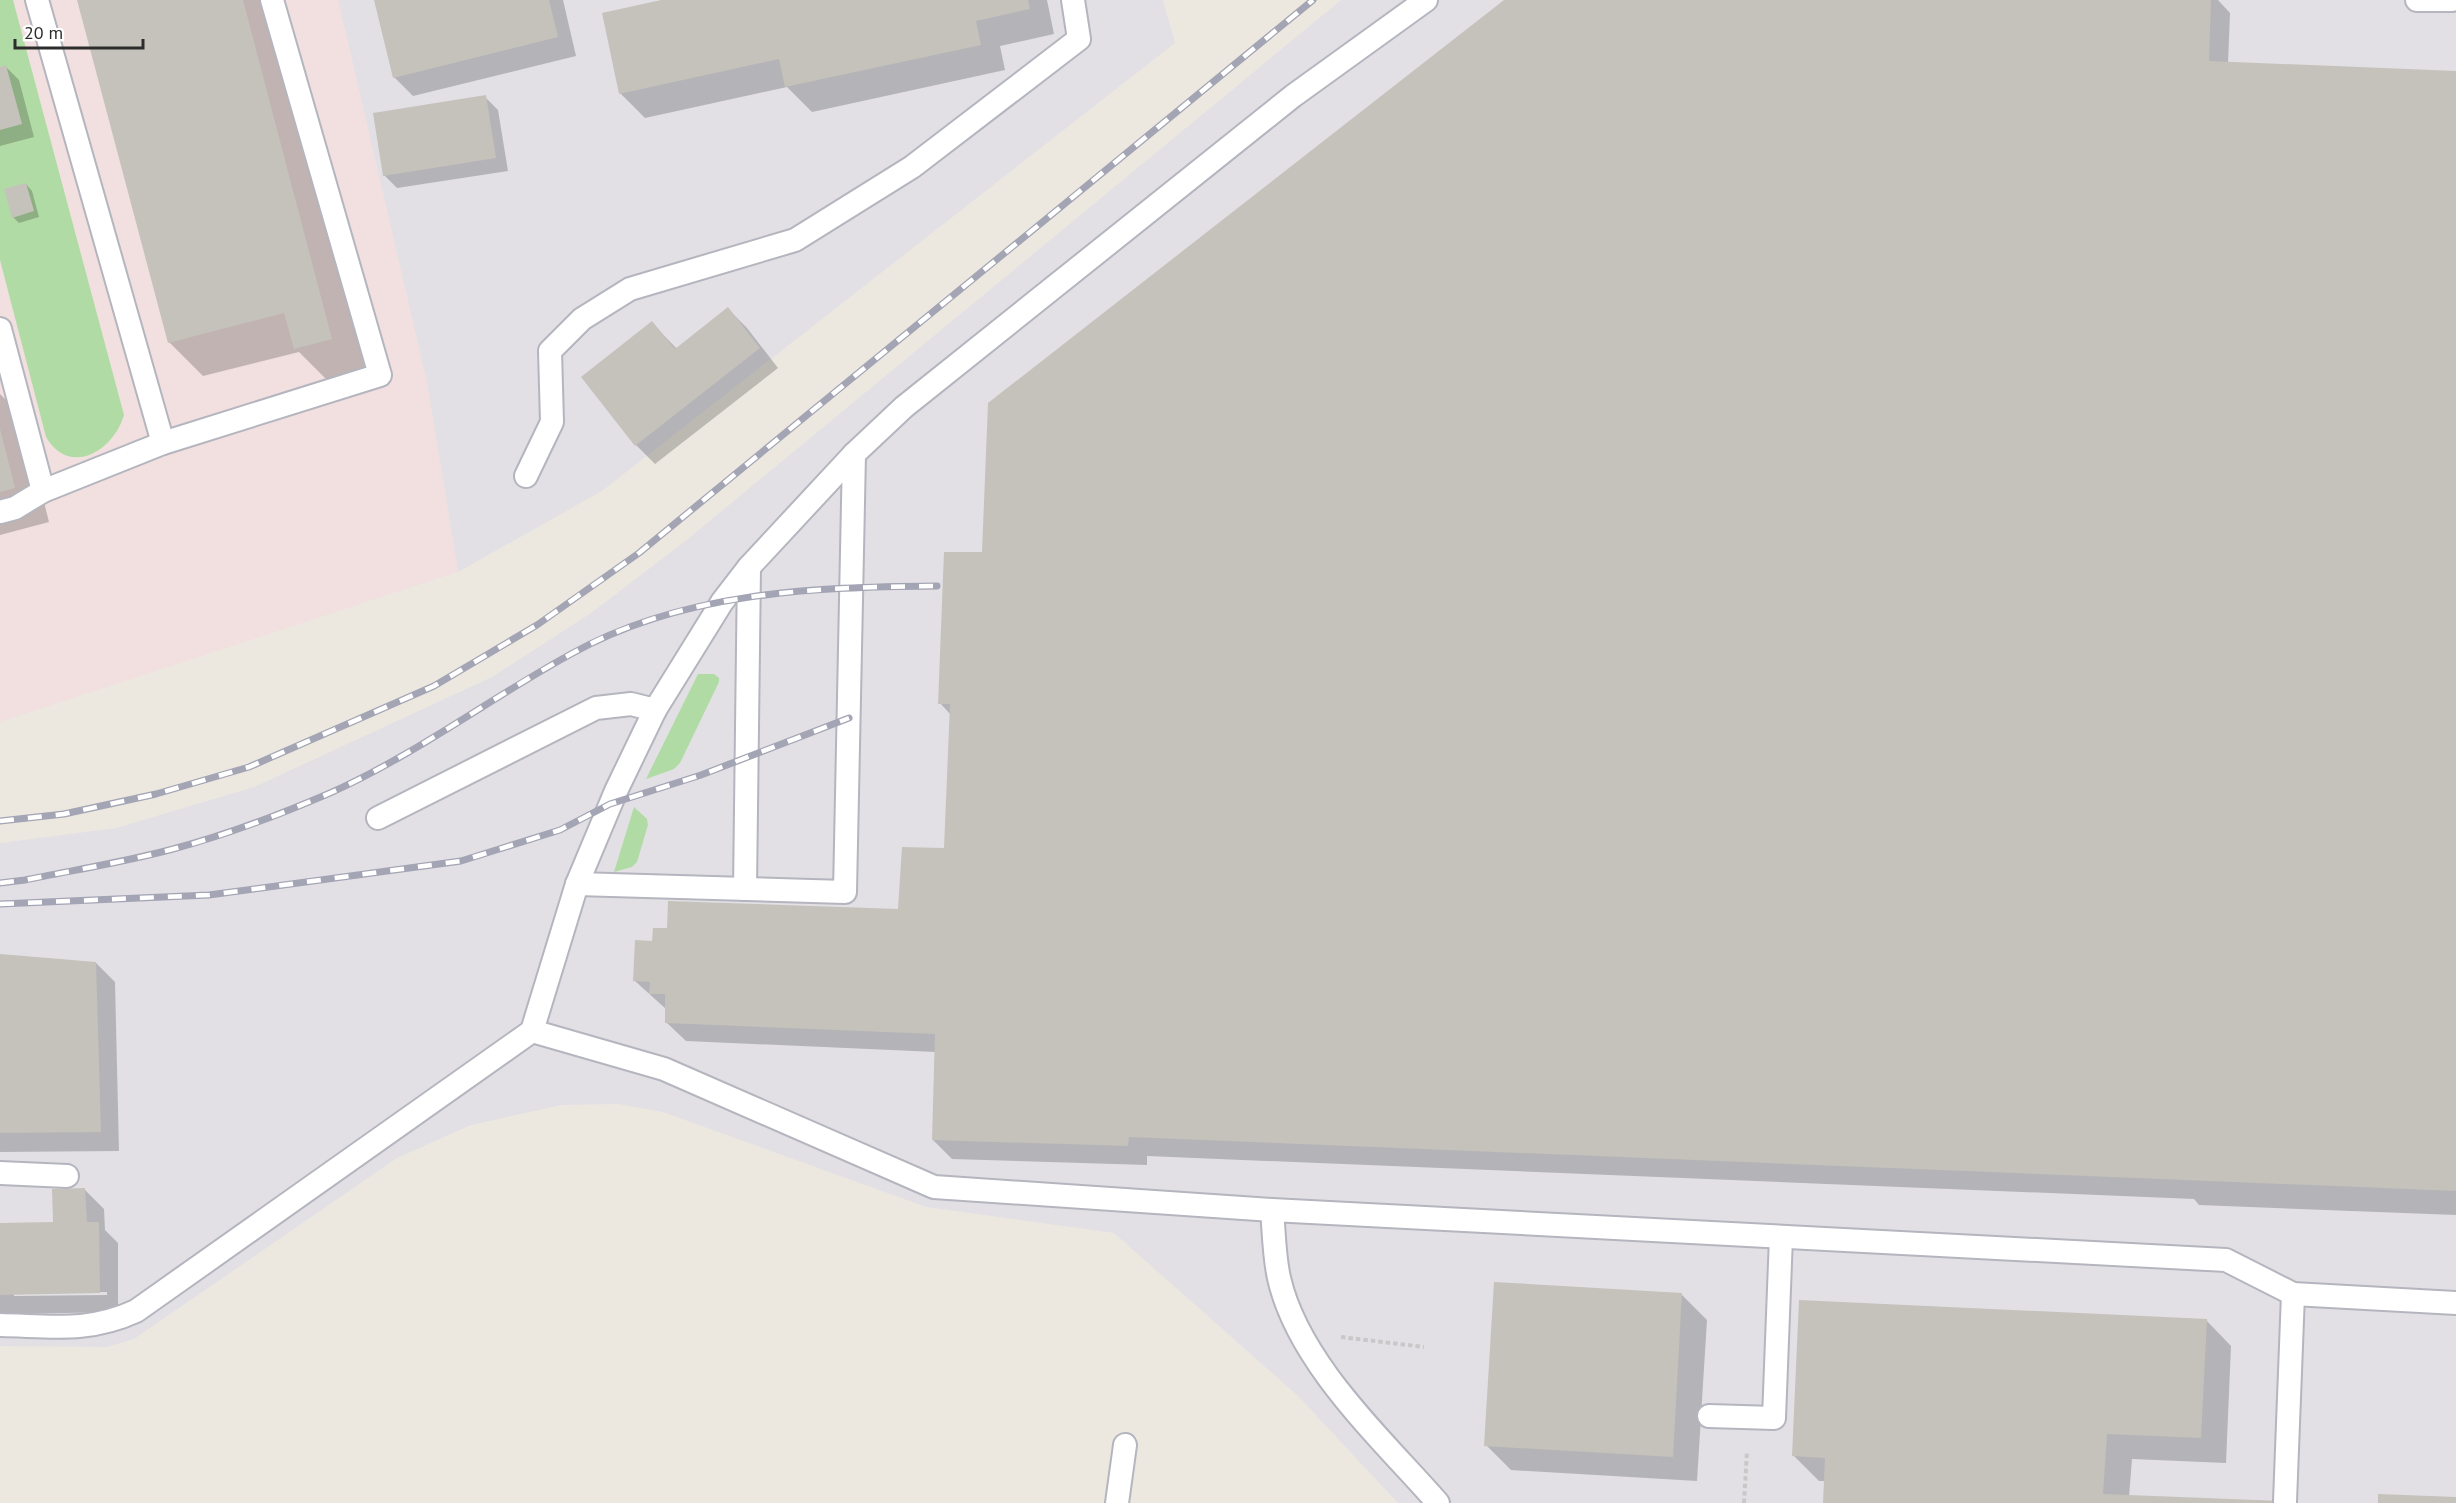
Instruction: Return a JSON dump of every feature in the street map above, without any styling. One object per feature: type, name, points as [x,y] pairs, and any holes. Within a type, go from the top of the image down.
[{"type":"lane","points":[[37,0],[163,443]]},
{"type":"lane","points":[[0,512],[15,508],[43,490],[163,443],[380,375],[272,0]]},
{"type":"lane","points":[[526,476],[552,422],[550,351],[582,319],[630,289],[795,240],[912,167],[1079,39],[1073,0]]},
{"type":"lane","points":[[0,1325],[84,1327],[112,1322],[136,1311],[532,1031],[577,884],[616,791],[655,710],[722,602],[749,567],[854,454],[904,407],[1284,103],[1426,0]]},
{"type":"lane","points":[[2417,0],[2452,0]]},
{"type":"lane","points":[[0,329],[43,490]]},
{"type":"lane","points":[[577,884],[845,892],[854,454]]},
{"type":"lane","points":[[745,889],[749,567]]},
{"type":"lane","points":[[378,818],[596,708],[631,704],[655,710]]},
{"type":"lane","points":[[532,1031],[664,1069],[934,1187],[1272,1210],[2226,1260],[2293,1294],[2456,1303]]},
{"type":"lane","points":[[0,1173],[67,1176]]},
{"type":"lane","points":[[1272,1210],[1279,1278],[1299,1332],[1334,1385],[1438,1503]]},
{"type":"lane","points":[[1709,1416],[1774,1418],[1781,1237]]},
{"type":"lane","points":[[2285,1501],[2293,1294]]},
{"type":"lane","points":[[1117,1503],[1125,1445]]},
{"type":"path","points":[[1299,1332],[1424,1347]]},
{"type":"path","points":[[1744,1503],[1748,1417]]},
{"type":"shaded area","points":[[0,0],[338,0],[427,383],[458,572],[0,722]]},
{"type":"shaded area","points":[[338,0],[1163,0],[1175,43],[602,491],[458,572],[427,383]]},
{"type":"shaded area","points":[[1341,0],[2456,0],[2456,1503],[1398,1503],[1298,1396],[1114,1233],[926,1207],[663,1112],[618,1104],[562,1105],[471,1125],[397,1158],[134,1339],[107,1347],[0,1346],[0,843],[116,828],[254,787],[492,677],[591,613],[684,542]]},
{"type":"green space","points":[[0,0],[13,0],[124,415],[111,439],[90,455],[67,456],[56,449],[46,437],[0,260]]},
{"type":"green space","points":[[698,674],[714,674],[719,678],[719,682],[680,763],[674,769],[646,779]]},
{"type":"green space","points":[[634,807],[647,819],[648,825],[637,862],[632,867],[614,872]]},
{"type":"building","points":[[77,0],[243,0],[332,339],[294,349],[284,313],[168,343]]},
{"type":"building","points":[[374,0],[549,0],[558,37],[393,78]]},
{"type":"building","points":[[661,0],[1028,0],[1030,9],[976,21],[981,45],[785,87],[779,59],[619,94],[602,13]]},
{"type":"building","points":[[1504,0],[2211,0],[2209,61],[2456,71],[2456,1191],[1129,1137],[1128,1146],[932,1140],[935,1034],[665,1023],[665,994],[649,994],[650,982],[633,981],[635,940],[652,941],[653,928],[667,928],[668,901],[898,909],[902,847],[944,848],[950,704],[938,704],[944,552],[982,552],[988,403]]},
{"type":"building","points":[[6,65],[22,124],[0,130],[0,67]]},
{"type":"building","points":[[486,95],[496,158],[383,176],[373,113]]},
{"type":"building","points":[[26,183],[34,211],[12,218],[4,189]]},
{"type":"building","points":[[728,307],[760,348],[635,446],[581,377],[652,321],[675,349]]},
{"type":"building","points":[[0,429],[15,488],[0,492]]},
{"type":"building","points":[[0,954],[96,962],[101,1132],[0,1133]]},
{"type":"building","points":[[85,1188],[87,1222],[99,1222],[100,1293],[0,1295],[0,1223],[53,1222],[52,1189]]},
{"type":"building","points":[[1494,1282],[1682,1293],[1673,1457],[1484,1446]]},
{"type":"building","points":[[1799,1300],[2207,1319],[2201,1438],[2107,1434],[2103,1494],[2282,1501],[2282,1503],[1823,1503],[1825,1458],[1792,1456]]},
{"type":"building","points":[[2378,1494],[2456,1497],[2456,1503],[2378,1503]]},
{"type":"railway","points":[[0,821],[64,814],[156,794],[249,767],[434,686],[537,625],[639,553],[1313,0]]},
{"type":"railway","points":[[0,883],[155,854],[213,837],[291,809],[330,793],[392,762],[571,654],[614,633],[658,617],[749,597],[843,588],[937,586]]},
{"type":"railway","points":[[0,904],[209,895],[461,861],[560,830],[610,804],[701,775],[849,718]]}]
